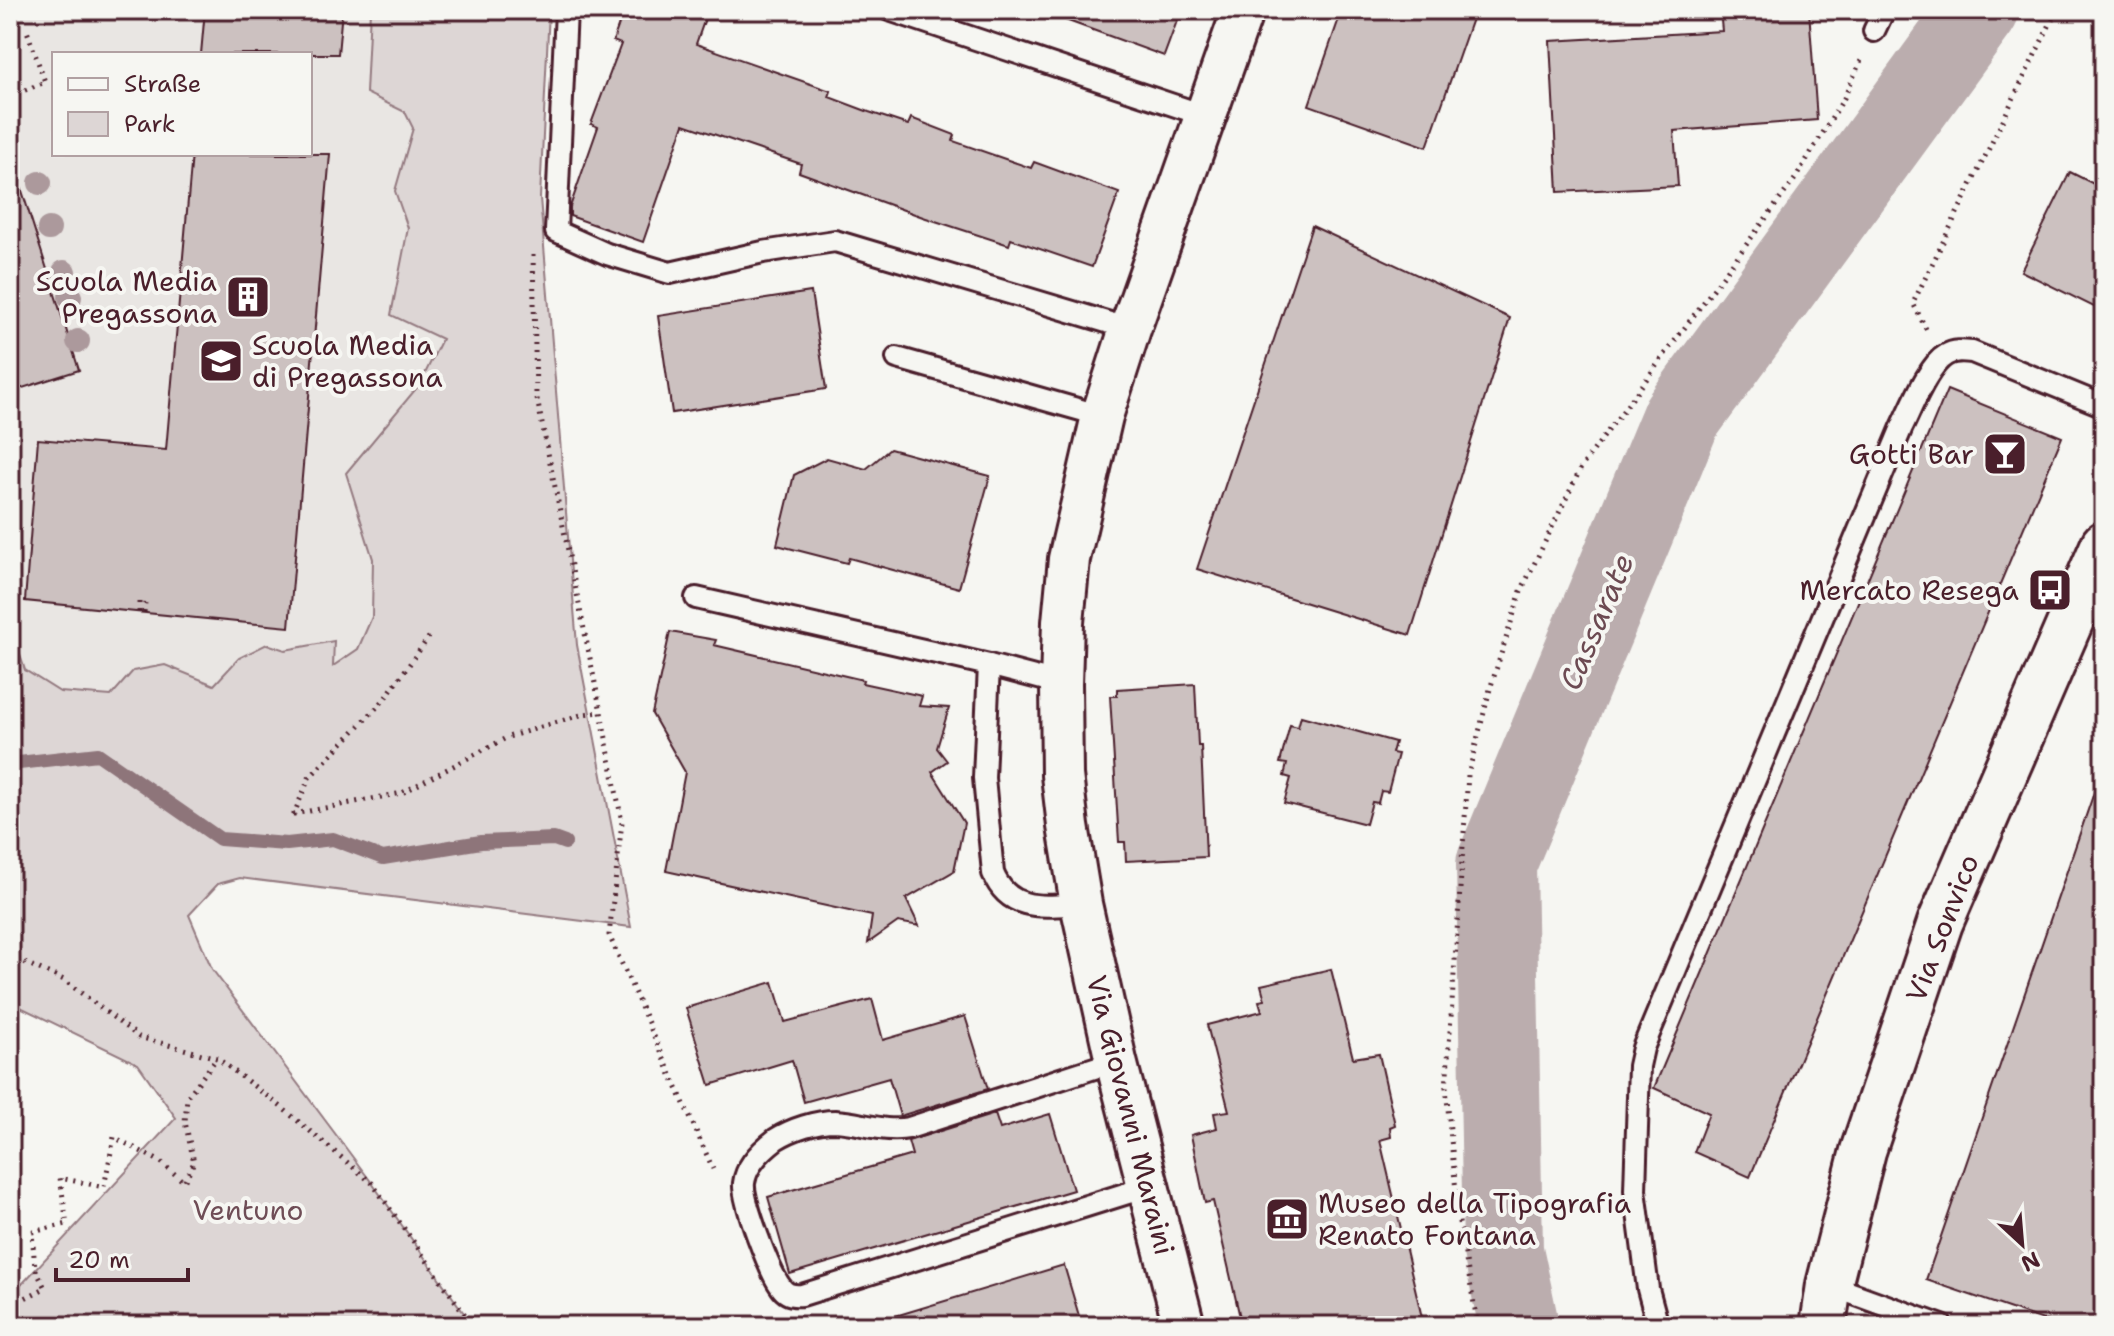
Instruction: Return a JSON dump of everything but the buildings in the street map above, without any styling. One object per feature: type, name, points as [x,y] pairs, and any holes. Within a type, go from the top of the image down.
[{"type":"main road","name":"Via Sonvico","points":[[1826,1305],[1863,1151],[1940,923],[2104,544]]},
{"type":"street","name":"Via Giovanni Maraini","points":[[1184,1326],[1116,1061],[1081,904],[1062,775],[1063,622],[1069,559],[1102,416],[1243,10]]},
{"type":"lane","points":[[566,10],[556,231],[607,254],[670,273],[763,252],[835,241],[1130,329]]},
{"type":"lane","points":[[889,10],[1206,116]]},
{"type":"lane","points":[[1874,31],[1884,10]]},
{"type":"lane","points":[[1658,1326],[1648,1289],[1635,1190],[1637,1081],[1643,1048],[1902,427],[1926,379],[1941,359],[1958,351],[1972,352],[2104,406]]},
{"type":"lane","points":[[897,358],[1102,416]]},
{"type":"lane","points":[[696,598],[1061,684]]},
{"type":"lane","points":[[989,665],[984,778],[993,873],[1004,894],[1017,902],[1041,906],[1081,904]]},
{"type":"lane","points":[[1116,1061],[909,1128],[890,1130],[835,1121],[793,1131],[778,1138],[754,1161],[744,1180],[745,1194],[774,1275],[782,1289],[794,1296],[1147,1187]]},
{"type":"lane","points":[[1826,1305],[1942,1326]]},
{"type":"path","points":[[1941,359],[1913,303],[2057,10]]},
{"type":"path","points":[[10,96],[45,82],[26,28]]},
{"type":"path","points":[[1478,1326],[1459,1222],[1446,1088],[1468,775],[1490,689],[1521,591],[1582,466],[1795,179],[1844,98],[1874,31]]},
{"type":"path","points":[[533,253],[536,394],[622,822],[609,935],[717,1178]]},
{"type":"path","points":[[429,637],[383,701],[309,778],[294,814],[402,793],[508,737],[584,714],[601,712]]},
{"type":"path","points":[[10,956],[64,980],[139,1037],[217,1058],[280,1106],[372,1183],[473,1326]]},
{"type":"path","points":[[10,1296],[25,1298],[45,1288],[35,1268],[32,1232],[67,1224],[60,1178],[104,1187],[114,1137],[161,1162],[184,1182],[194,1162],[185,1122],[187,1097],[217,1058]]},
{"type":"shaded area","name":"Scuola Media di Pregassona","points":[[10,10],[370,10],[366,93],[405,112],[413,128],[395,191],[408,228],[391,315],[442,339],[420,384],[346,473],[373,559],[372,617],[358,649],[332,666],[334,641],[285,650],[267,644],[239,658],[214,685],[165,665],[133,671],[111,696],[60,692],[25,670],[15,640],[10,639]]},
{"type":"green space","name":"Ventuno","points":[[370,10],[549,10],[540,198],[577,645],[631,927],[240,878],[218,884],[189,915],[212,969],[372,1183],[473,1326],[10,1326],[10,1297],[176,1118],[138,1064],[10,1002],[10,639],[15,640],[25,670],[60,692],[111,696],[133,671],[165,665],[214,685],[239,658],[267,644],[285,650],[334,641],[333,666],[358,649],[372,617],[373,559],[346,473],[420,384],[442,339],[391,315],[408,228],[395,191],[413,128],[405,112],[366,93]]},
{"type":"waterway","name":"Cassarate","points":[[1519,1326],[1503,1250],[1496,864],[1681,418],[1979,10]]},
{"type":"waterway","points":[[10,764],[98,754],[220,839],[287,844],[333,839],[383,858],[481,842],[554,839],[565,843]]},
{"type":"place","name":"Scuola Media Pregassona","points":[[248,297]]},
{"type":"place","name":"Scuola Media di Pregassona","points":[[221,361]]},
{"type":"place","name":"Gotti Bar","points":[[2005,454]]},
{"type":"place","name":"Mercato Resega","points":[[2050,590]]},
{"type":"place","name":"Museo della Tipografia Renato Fontana","points":[[1287,1219]]}]
